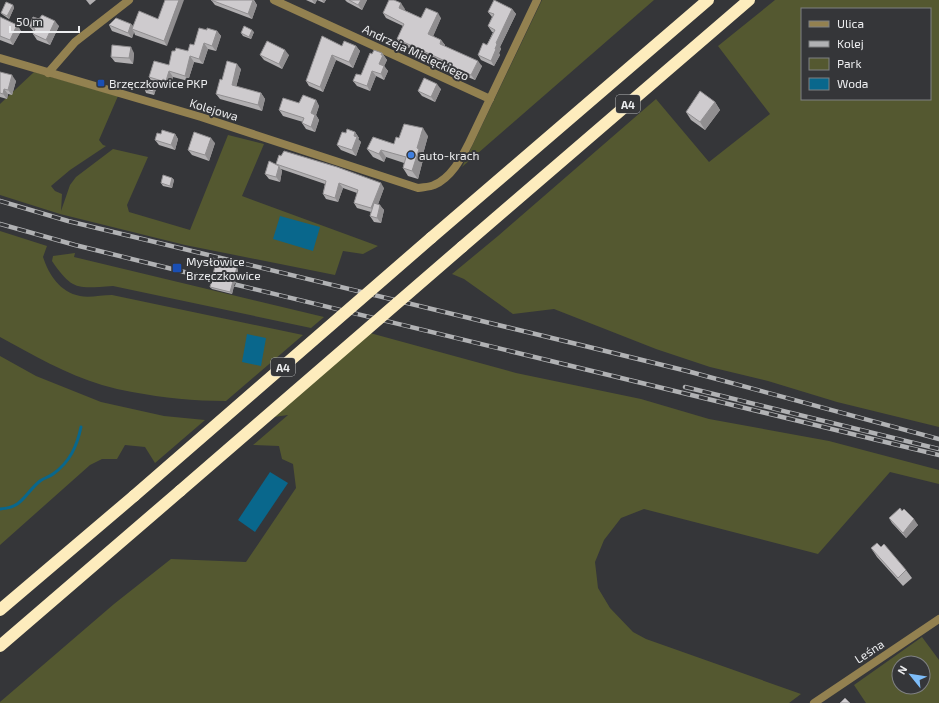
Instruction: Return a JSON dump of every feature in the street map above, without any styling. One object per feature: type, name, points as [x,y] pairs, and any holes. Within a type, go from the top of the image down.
[{"type":"highway","name":"A4","points":[[0,610],[708,0]]},
{"type":"highway","name":"A4","points":[[0,646],[749,0]]},
{"type":"street","points":[[48,73],[75,42],[129,0]]},
{"type":"street","name":"Andrzeja Mielęckiego","points":[[274,0],[490,99]]},
{"type":"street","points":[[490,99],[537,0]]},
{"type":"street","name":"Kolejowa","points":[[0,58],[201,117],[418,188],[434,185],[447,176],[460,161],[490,99]]},
{"type":"street","name":"Leśna","points":[[814,703],[939,619]]},
{"type":"green space","points":[[542,0],[654,0],[462,167]]},
{"type":"green space","points":[[775,0],[939,0],[939,427],[837,402],[768,381],[710,367],[656,349],[554,309],[513,314],[464,279],[452,274],[656,99],[709,162],[770,114],[718,46]]},
{"type":"green space","points":[[34,72],[118,96],[99,140],[106,146],[70,170],[51,186],[55,191],[62,194],[61,211],[70,185],[76,177],[113,149],[148,157],[127,205],[129,212],[190,230],[228,135],[264,144],[242,196],[378,246],[363,254],[343,251],[335,275],[185,245],[60,214],[0,195],[0,104]]},
{"type":"green space","points":[[0,231],[47,246],[43,257],[48,270],[61,287],[73,294],[87,297],[112,295],[303,335],[226,401],[191,400],[156,396],[117,389],[89,381],[50,364],[0,337]]},
{"type":"green space","points":[[75,253],[74,257],[324,317],[311,328],[113,286],[78,286],[66,278],[52,261],[53,256]]},
{"type":"green space","points":[[370,333],[516,373],[641,399],[709,419],[829,441],[939,470],[939,484],[890,472],[818,554],[644,509],[621,518],[604,540],[595,562],[598,588],[610,608],[633,632],[646,639],[801,694],[789,703],[0,703],[114,604],[171,559],[246,562],[296,488],[293,464],[282,459],[279,446],[253,445],[288,415],[274,417]]},
{"type":"green space","points":[[0,356],[36,376],[101,402],[164,416],[205,420],[155,463],[145,447],[125,445],[117,459],[102,459],[90,465],[0,545]]},
{"type":"green space","points":[[922,637],[939,660],[939,703],[866,703],[854,685],[891,659],[891,695],[931,695],[931,655],[896,655]]},
{"type":"water","points":[[280,216],[320,227],[313,251],[273,239]]},
{"type":"water","points":[[247,334],[266,338],[261,366],[242,362]]},
{"type":"water","points":[[270,472],[288,483],[255,532],[238,520]]},
{"type":"building","points":[[165,0],[179,0],[164,41],[132,29],[139,11],[158,19]]},
{"type":"building","points":[[211,0],[253,0],[248,14]]},
{"type":"building","points":[[349,0],[361,0],[358,5]]},
{"type":"building","points":[[389,0],[394,0],[401,3],[399,8],[421,18],[426,8],[438,13],[428,34],[441,40],[440,44],[478,61],[471,75],[444,64],[445,61],[397,39],[404,24],[383,13]]},
{"type":"building","points":[[494,0],[512,9],[496,43],[496,49],[491,61],[478,55],[483,43],[487,45],[495,30],[488,26],[494,14],[488,12]]},
{"type":"building","points":[[6,2],[13,5],[7,16],[1,13]]},
{"type":"building","points":[[42,15],[55,21],[46,40],[33,34],[35,29],[29,26],[33,17],[39,19]]},
{"type":"building","points":[[0,17],[17,25],[10,40],[0,36]]},
{"type":"building","points":[[116,18],[131,24],[128,33],[109,25]]},
{"type":"building","points":[[244,26],[252,30],[249,37],[241,33]]},
{"type":"building","points":[[199,28],[207,30],[207,28],[217,31],[212,46],[204,43],[199,59],[190,56],[185,76],[169,71],[166,81],[163,79],[162,81],[149,77],[154,61],[169,65],[172,51],[175,51],[176,48],[188,51],[190,44],[194,45]]},
{"type":"building","points":[[322,36],[342,46],[344,41],[356,46],[349,62],[332,55],[320,87],[306,81]]},
{"type":"building","points":[[267,41],[285,50],[279,64],[260,55]]},
{"type":"building","points":[[112,45],[131,47],[129,58],[111,57]]},
{"type":"building","points":[[374,50],[382,53],[381,55],[383,55],[379,64],[384,66],[381,74],[372,71],[367,86],[353,81],[356,74],[361,75],[370,53],[372,54]]},
{"type":"building","points":[[227,61],[237,64],[232,85],[261,93],[258,105],[216,94],[220,79],[222,80]]},
{"type":"building","points":[[0,72],[12,75],[8,90],[4,89],[3,94],[0,93]]},
{"type":"building","points":[[424,78],[437,84],[431,97],[418,91]]},
{"type":"building","points":[[147,81],[155,83],[153,92],[145,90]]},
{"type":"building","points":[[700,91],[715,102],[700,122],[686,112]]},
{"type":"building","points":[[303,95],[316,100],[311,113],[315,115],[311,127],[302,123],[304,118],[279,110],[283,98],[299,103]]},
{"type":"building","points":[[404,124],[423,128],[417,148],[419,149],[412,171],[403,168],[406,157],[381,150],[379,154],[367,149],[373,137],[394,144],[396,137],[399,138]]},
{"type":"building","points":[[347,129],[355,132],[354,136],[357,137],[352,150],[337,145],[342,132],[346,133]]},
{"type":"building","points":[[162,130],[175,134],[171,145],[155,140],[157,133],[161,134]]},
{"type":"building","points":[[194,132],[211,138],[205,155],[188,150]]},
{"type":"building","points":[[284,151],[337,167],[381,183],[371,208],[354,203],[358,190],[339,183],[335,198],[323,194],[326,181],[276,164],[279,155],[281,156]]},
{"type":"building","points":[[269,161],[279,166],[276,177],[265,174]]},
{"type":"building","points":[[163,175],[172,178],[170,186],[161,183]]},
{"type":"building","points":[[374,203],[380,205],[377,218],[370,216]]},
{"type":"building","points":[[216,262],[237,267],[230,292],[210,287]]},
{"type":"building","points":[[900,508],[902,511],[904,509],[914,519],[903,533],[889,518]]},
{"type":"building","points":[[877,543],[881,547],[884,544],[906,570],[898,578],[871,548]]},
{"type":"building","points":[[845,698],[850,703],[840,703]]},
{"type":"waterway","points":[[0,509],[8,508],[19,503],[40,481],[53,474],[64,464],[75,447],[81,427]]},
{"type":"railway","points":[[0,201],[68,221],[687,371],[939,439]]},
{"type":"railway","points":[[0,224],[75,245],[225,282],[939,455]]},
{"type":"railway","points":[[685,387],[939,449]]},
{"type":"place","name":"Brzęczkowice PKP","points":[[101,83]]},
{"type":"place","name":"auto-krach","points":[[411,155]]},
{"type":"place","name":"Mysłowice Brzęczkowice","points":[[177,268]]}]
